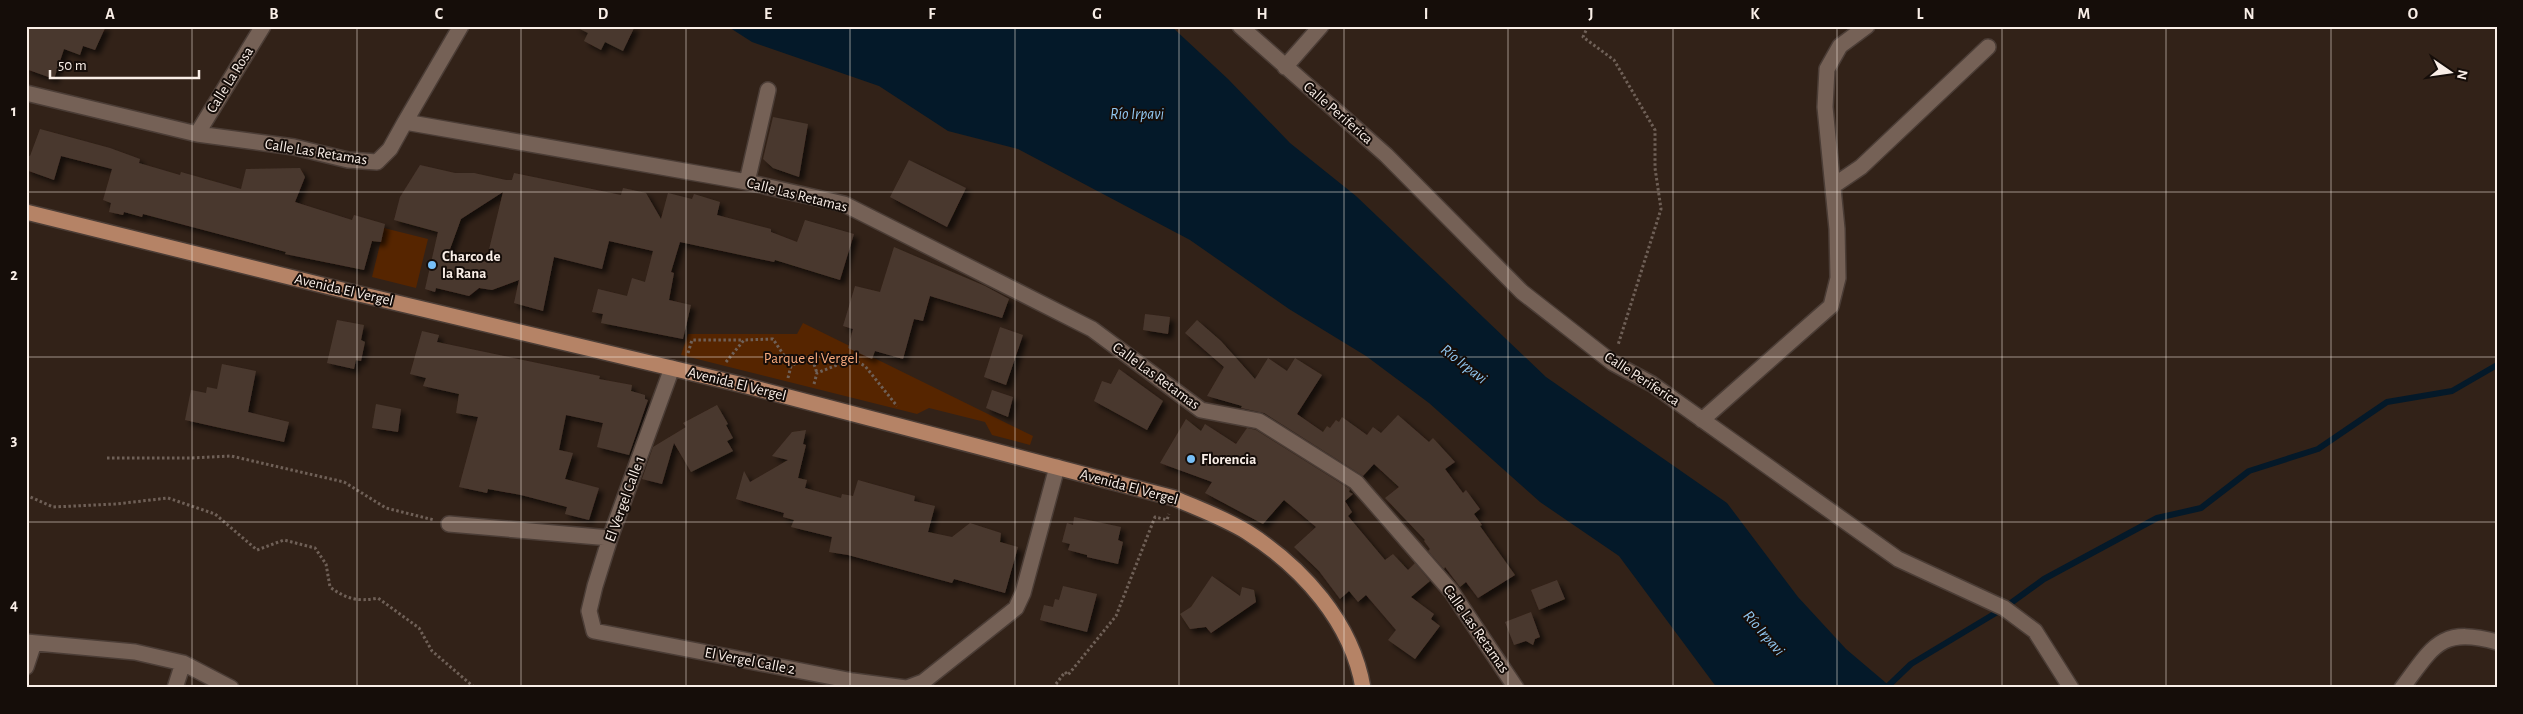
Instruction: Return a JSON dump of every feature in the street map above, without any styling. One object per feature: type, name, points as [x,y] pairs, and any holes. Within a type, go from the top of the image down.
[{"type":"main road","name":"Avenida El Vergel","points":[[26,212],[325,286],[672,368],[1174,498],[1221,518],[1270,548],[1303,576],[1332,613],[1351,645],[1363,688]]},
{"type":"street","name":"Calle La Rosa","points":[[196,134],[263,26]]},
{"type":"street","points":[[405,122],[461,26]]},
{"type":"street","name":"Calle Periferica","points":[[1240,26],[1284,67],[1386,155],[1522,292],[1613,363],[1652,384],[1898,559],[2004,608],[2035,631],[2071,688]]},
{"type":"street","points":[[1284,67],[1322,26]]},
{"type":"street","points":[[1702,420],[1831,306],[1838,278],[1833,186],[1825,107],[1827,70],[1840,46],[1867,26]]},
{"type":"street","points":[[1833,186],[1861,167],[1988,47]]},
{"type":"street","points":[[746,182],[768,90]]},
{"type":"street","name":"Calle Las Retamas","points":[[26,93],[196,134],[294,148],[348,160],[377,162],[390,149],[405,122],[746,182],[844,204],[1092,329],[1201,410],[1259,421],[1356,482],[1451,591],[1516,688]]},
{"type":"street","name":"El Vergel Calle 1","points":[[594,631],[589,611],[610,538],[672,368]]},
{"type":"street","name":"El Vergel Calle 2","points":[[594,631],[853,681],[906,688],[923,682],[1016,608],[1023,593],[1057,467]]},
{"type":"street","points":[[449,524],[610,538]]},
{"type":"street","points":[[2402,688],[2431,650],[2446,638],[2468,637],[2497,642]]},
{"type":"street","points":[[26,667],[30,642],[135,652],[183,663],[231,688]]},
{"type":"street","points":[[175,688],[183,663]]},
{"type":"path","points":[[1588,26],[1583,37],[1614,60],[1655,130],[1655,168],[1661,209],[1613,363]]},
{"type":"path","points":[[688,353],[692,340],[773,339],[791,366]]},
{"type":"path","points":[[726,362],[744,340]]},
{"type":"path","points":[[788,378],[791,366],[803,358],[812,361],[817,373],[814,384]]},
{"type":"path","points":[[817,373],[852,359],[865,366],[897,406]]},
{"type":"path","points":[[107,458],[231,456],[344,482],[386,508],[449,524]]},
{"type":"path","points":[[26,495],[53,507],[116,504],[168,498],[214,514],[257,550],[284,540],[315,548],[326,564],[330,587],[344,598],[364,601],[378,598],[395,608],[419,628],[432,651],[475,688]]},
{"type":"path","points":[[1053,688],[1065,672],[1068,675],[1116,616],[1155,517],[1167,520],[1170,514]]},
{"type":"green space","points":[[384,228],[428,239],[416,288],[372,277]]},
{"type":"green space","name":"Parque el Vergel","points":[[803,323],[1033,436],[1030,445],[992,435],[985,422],[929,408],[917,414],[681,355],[688,334],[797,334]]},
{"type":"water","name":"Río Irpavi","points":[[727,26],[1171,26],[1228,79],[1290,143],[1356,196],[1546,377],[1727,503],[1798,597],[1846,649],[1892,688],[1717,688],[1619,556],[1540,502],[1429,403],[1366,356],[1289,309],[1190,240],[1018,149],[948,131],[879,86],[752,42]]},
{"type":"building","points":[[26,26],[106,26],[95,50],[83,46],[80,55],[64,49],[54,79],[26,69]]},
{"type":"building","points":[[574,26],[635,26],[623,51],[605,42],[601,50],[584,41],[588,33]]},
{"type":"building","points":[[773,117],[808,124],[799,177],[773,168],[763,159]]},
{"type":"building","points":[[40,129],[110,148],[140,159],[139,163],[180,175],[181,172],[241,189],[246,169],[300,168],[305,177],[295,202],[352,220],[354,215],[385,224],[381,242],[372,241],[364,270],[285,254],[286,252],[143,214],[142,217],[124,212],[123,215],[109,212],[111,203],[103,200],[112,169],[61,156],[54,180],[26,170],[26,155],[30,156]]},
{"type":"building","points":[[909,160],[966,188],[947,227],[890,197]]},
{"type":"building","points":[[420,165],[455,173],[474,173],[506,180],[512,180],[514,173],[621,195],[623,188],[646,193],[661,219],[668,193],[692,199],[694,194],[720,202],[717,215],[771,229],[771,232],[797,242],[805,220],[854,234],[840,280],[775,260],[774,262],[680,242],[671,272],[674,273],[669,300],[691,305],[683,339],[601,323],[603,314],[592,312],[598,289],[627,296],[632,278],[645,282],[653,251],[609,241],[602,269],[554,257],[543,311],[514,303],[519,280],[492,290],[479,288],[469,296],[436,288],[435,292],[425,289],[438,232],[394,220],[400,197]],"holes":[[[503,192],[486,262],[449,252],[461,219]]]},
{"type":"building","points":[[894,247],[985,286],[1009,299],[1002,318],[930,296],[923,321],[914,319],[903,359],[875,351],[872,359],[848,348],[853,329],[843,326],[855,286],[880,292]]},
{"type":"building","points":[[1145,314],[1170,317],[1168,334],[1143,330]]},
{"type":"building","points":[[337,320],[364,325],[361,340],[365,342],[361,361],[356,360],[354,369],[327,363]]},
{"type":"building","points":[[1197,320],[1221,341],[1255,379],[1268,358],[1287,371],[1295,358],[1322,375],[1297,414],[1323,432],[1327,426],[1330,428],[1336,420],[1339,422],[1342,417],[1367,435],[1373,427],[1381,433],[1398,415],[1429,442],[1433,438],[1455,462],[1445,469],[1463,493],[1466,490],[1480,509],[1474,514],[1482,525],[1480,526],[1515,575],[1478,598],[1466,582],[1460,587],[1445,567],[1444,569],[1428,551],[1430,549],[1425,540],[1385,498],[1399,487],[1374,464],[1363,476],[1264,413],[1241,408],[1242,406],[1207,396],[1224,367],[1185,333]]},
{"type":"building","points":[[1000,327],[1023,335],[1006,385],[984,377]]},
{"type":"building","points":[[422,331],[439,335],[437,342],[600,376],[599,379],[632,385],[631,391],[645,395],[645,399],[648,400],[629,455],[597,447],[603,423],[566,415],[559,450],[573,453],[565,479],[599,488],[589,520],[565,514],[567,507],[521,495],[488,489],[487,493],[459,487],[478,417],[456,413],[459,394],[423,386],[426,378],[410,374]]},
{"type":"building","points":[[222,364],[256,371],[248,412],[289,422],[284,442],[185,420],[191,390],[206,393],[207,387],[217,389]]},
{"type":"building","points":[[1119,369],[1163,401],[1147,430],[1094,401],[1102,381],[1111,384]]},
{"type":"building","points":[[992,390],[1013,397],[1008,417],[986,408]]},
{"type":"building","points":[[376,404],[401,409],[398,432],[372,428]]},
{"type":"building","points":[[717,405],[728,424],[726,425],[733,438],[727,441],[733,451],[691,472],[674,443],[662,484],[642,479],[653,447],[686,427],[683,423]]},
{"type":"building","points":[[1186,419],[1201,431],[1205,424],[1236,444],[1247,428],[1256,430],[1350,489],[1349,492],[1353,494],[1345,501],[1352,512],[1348,516],[1385,560],[1393,554],[1408,570],[1415,563],[1430,581],[1411,597],[1434,614],[1431,619],[1440,626],[1415,659],[1388,640],[1396,630],[1366,595],[1358,602],[1349,591],[1340,599],[1319,571],[1294,547],[1316,527],[1284,500],[1263,524],[1205,493],[1212,482],[1160,463]]},
{"type":"building","points":[[806,430],[803,444],[806,445],[798,478],[807,480],[805,488],[841,498],[842,494],[853,496],[858,480],[915,496],[914,501],[935,506],[928,532],[952,537],[970,523],[1001,533],[1000,542],[1018,547],[1005,593],[954,579],[952,583],[848,555],[829,552],[832,537],[791,527],[794,520],[783,517],[784,513],[736,499],[744,471],[750,482],[788,460],[772,456],[792,432]]},
{"type":"building","points":[[1074,517],[1121,527],[1118,540],[1123,542],[1118,564],[1087,557],[1087,555],[1068,550],[1070,544],[1062,542],[1067,523],[1073,525]]},
{"type":"building","points":[[1212,576],[1240,596],[1242,587],[1254,590],[1256,602],[1211,633],[1206,627],[1190,629],[1180,614],[1191,607]]},
{"type":"building","points":[[1557,580],[1565,599],[1539,610],[1531,590]]},
{"type":"building","points":[[1063,586],[1097,594],[1087,632],[1040,620],[1044,605],[1053,607],[1055,599],[1059,600]]},
{"type":"building","points":[[1531,612],[1540,637],[1535,639],[1533,645],[1526,641],[1514,645],[1505,622]]},
{"type":"waterway","points":[[1886,688],[1911,664],[2004,608],[2044,579],[2157,518],[2201,508],[2249,471],[2318,449],[2387,402],[2452,391],[2497,365]]},
{"type":"place","name":"Charco de la Rana","points":[[432,265]]},
{"type":"place","name":"Florencia","points":[[1191,459]]}]
